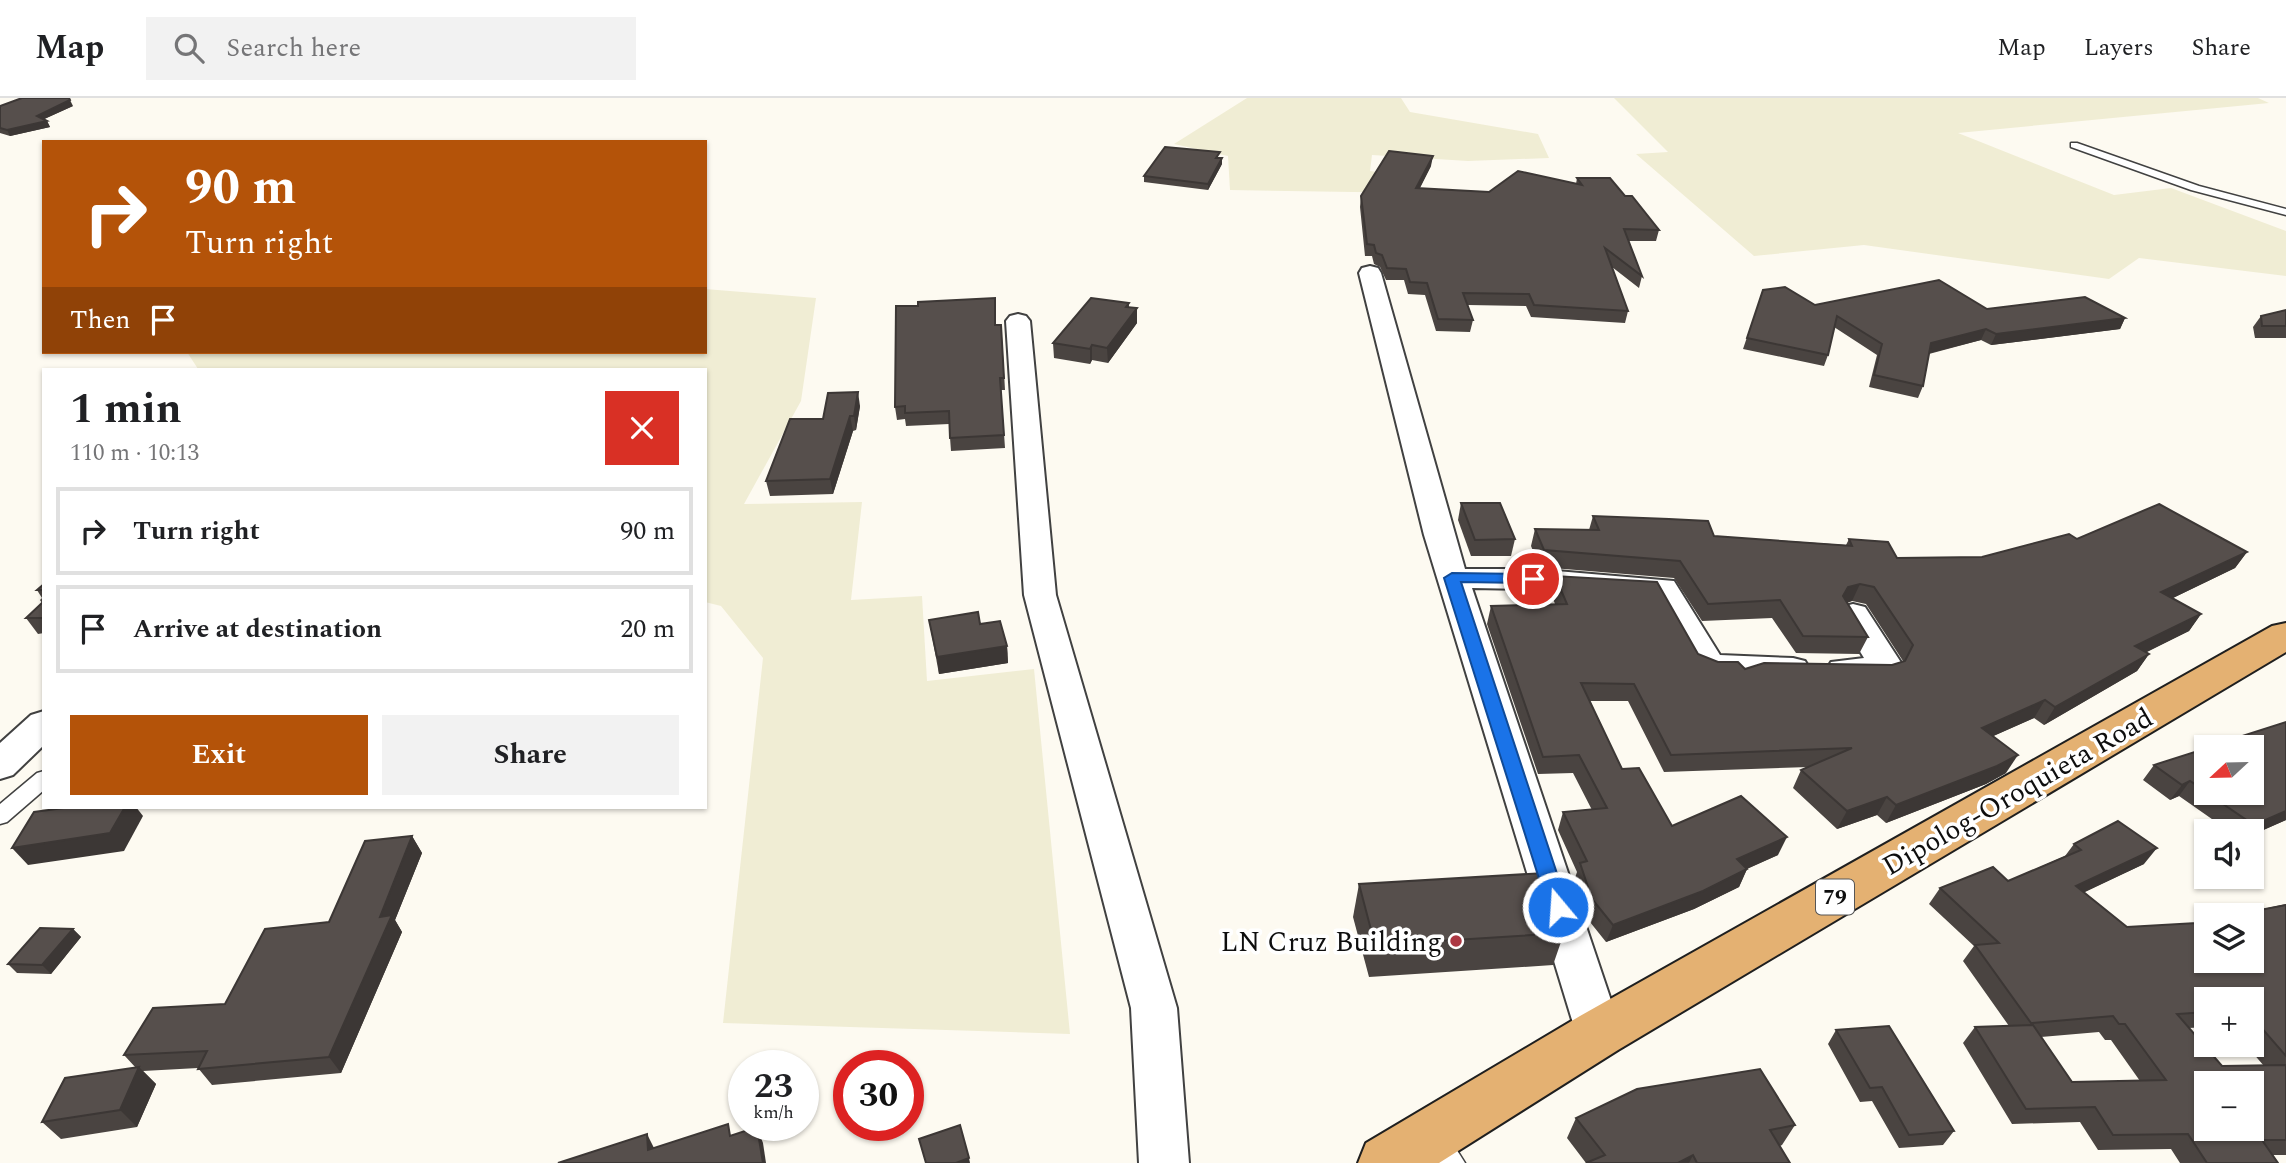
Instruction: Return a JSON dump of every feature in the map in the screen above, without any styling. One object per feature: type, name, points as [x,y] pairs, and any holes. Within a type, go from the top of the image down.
[{"type":"highway","name":"Dipolog-Oroquieta Road","points":[[1387,1163],[1443,1150],[1599,1033],[2286,635]]},
{"type":"street","points":[[1370,273],[1452,578],[1599,1033]]},
{"type":"street","points":[[1018,321],[1040,595],[1154,1008],[1164,1163]]},
{"type":"street","points":[[1452,578],[1544,579],[1663,588],[1684,620],[1705,662],[1712,666],[1882,669],[1885,664],[1853,614]]},
{"type":"street","points":[[0,765],[42,726]]},
{"type":"lane","points":[[2074,145],[2195,188],[2286,212]]},
{"type":"lane","points":[[0,816],[42,780]]},
{"type":"shaded area","points":[[1247,98],[1401,98],[1410,112],[1538,134],[1549,158],[1468,161],[1372,155],[1370,171],[1417,177],[1420,193],[1230,190],[1228,156],[1174,144]]},
{"type":"shaded area","points":[[1614,98],[2258,98],[2269,103],[1958,133],[2114,195],[2171,188],[2286,231],[2286,276],[2139,258],[2109,279],[1864,245],[1754,256],[1636,154],[1668,152]]},
{"type":"shaded area","points":[[707,289],[816,298],[801,401],[744,504],[862,502],[851,600],[922,596],[927,681],[1034,669],[1070,1034],[723,1023],[763,658],[721,606],[707,602],[707,368],[197,368],[188,354],[707,354]]},
{"type":"building","points":[[22,98],[70,100],[37,116],[47,121],[7,130],[0,128],[0,106]]},
{"type":"building","points":[[1165,147],[1220,152],[1216,158],[1222,158],[1208,184],[1144,176]]},
{"type":"building","points":[[1389,151],[1433,156],[1416,188],[1489,192],[1518,171],[1582,185],[1577,178],[1610,178],[1625,196],[1632,196],[1659,230],[1624,229],[1642,276],[1605,248],[1628,311],[1534,305],[1529,294],[1463,293],[1473,320],[1438,319],[1427,283],[1410,282],[1406,269],[1387,268],[1382,255],[1376,253],[1374,245],[1367,244],[1361,196]]},
{"type":"building","points":[[1939,280],[1987,309],[2085,297],[2125,318],[1996,334],[1986,329],[1931,343],[1923,386],[1874,375],[1882,344],[1837,316],[1828,355],[1747,338],[1763,290],[1785,287],[1815,305]]},
{"type":"building","points":[[995,298],[995,325],[1001,325],[1004,378],[1000,378],[1004,435],[950,438],[949,411],[905,413],[905,406],[895,407],[896,306],[918,306],[918,302]]},
{"type":"building","points":[[1091,298],[1129,303],[1126,307],[1137,308],[1107,348],[1092,345],[1090,349],[1053,343]]},
{"type":"building","points":[[2286,310],[2286,326],[2262,326],[2261,316]]},
{"type":"building","points":[[858,392],[854,416],[850,416],[830,479],[766,481],[790,419],[823,419],[828,393]]},
{"type":"building","points":[[1461,503],[1500,503],[1515,539],[1475,540]]},
{"type":"building","points":[[2159,504],[2247,552],[2161,592],[2201,614],[2135,646],[2149,654],[2055,707],[2045,700],[1982,728],[2018,755],[1997,766],[1896,805],[1887,797],[1847,811],[1801,770],[1852,748],[1671,755],[1634,684],[1581,683],[1622,769],[1639,768],[1672,826],[1741,796],[1787,837],[1737,859],[1747,869],[1703,891],[1613,925],[1592,899],[1580,863],[1587,861],[1563,812],[1607,808],[1579,755],[1543,757],[1491,606],[1567,604],[1555,576],[1657,582],[1698,654],[1718,662],[1738,662],[1745,669],[1764,663],[1892,665],[1905,661],[1913,645],[1874,587],[1860,584],[1848,587],[1843,596],[1868,637],[1803,636],[1780,600],[1708,604],[1680,561],[1544,550],[1535,529],[1599,530],[1593,516],[1708,521],[1714,536],[1852,546],[1849,539],[1888,542],[1897,558],[1982,557],[2069,534],[2077,539]]},
{"type":"building","points":[[42,603],[42,618],[26,618]]},
{"type":"building","points":[[978,612],[980,624],[1000,621],[1007,646],[937,657],[929,620]]},
{"type":"building","points":[[2286,722],[2286,811],[2264,821],[2245,819],[2225,805],[2264,805],[2264,735],[2245,735]]},
{"type":"building","points":[[2194,752],[2194,784],[2190,781],[2182,785],[2154,765]]},
{"type":"building","points":[[56,809],[124,809],[110,833],[12,848],[34,812]]},
{"type":"building","points":[[2118,821],[2157,848],[2076,886],[2127,927],[2194,923],[2194,973],[2264,973],[2264,909],[2286,905],[2286,1056],[2264,1031],[2264,987],[2194,987],[2194,1013],[2177,1014],[2194,1034],[2194,1057],[2214,1057],[2222,1066],[2286,1065],[2286,1140],[2264,1140],[2264,1071],[2194,1071],[2194,1141],[2263,1141],[2278,1163],[2207,1163],[2188,1134],[2113,1135],[2095,1107],[2026,1109],[1975,1027],[2033,1025],[2072,1082],[2166,1080],[2125,1024],[2119,1024],[2113,1016],[2031,1023],[1975,945],[1999,943],[1940,888],[1993,867],[2008,881],[2081,850],[2074,844]]},
{"type":"building","points":[[412,836],[380,917],[392,915],[329,1057],[198,1069],[207,1051],[124,1055],[153,1008],[225,1004],[265,929],[329,922],[365,841]]},
{"type":"building","points":[[1545,873],[1564,933],[1375,945],[1359,884]]},
{"type":"building","points":[[40,928],[73,929],[42,965],[8,964]]},
{"type":"building","points":[[1889,1026],[1954,1131],[1909,1135],[1882,1087],[1870,1088],[1836,1030]]},
{"type":"building","points":[[139,1067],[120,1110],[42,1122],[65,1078]]},
{"type":"building","points":[[1760,1069],[1795,1125],[1770,1130],[1790,1163],[1697,1163],[1693,1155],[1678,1163],[1586,1163],[1605,1155],[1576,1118],[1637,1089]]},
{"type":"building","points":[[728,1124],[728,1141],[759,1141],[763,1163],[558,1163],[647,1134],[648,1150]]},
{"type":"building","points":[[960,1125],[969,1158],[956,1163],[926,1163],[920,1141],[924,1141],[924,1137]]},
{"type":"place","name":"LN Cruz Building","points":[[1456,941]]},
{"type":"route","points":[[1533,579],[1452,578],[1558,907]]}]
